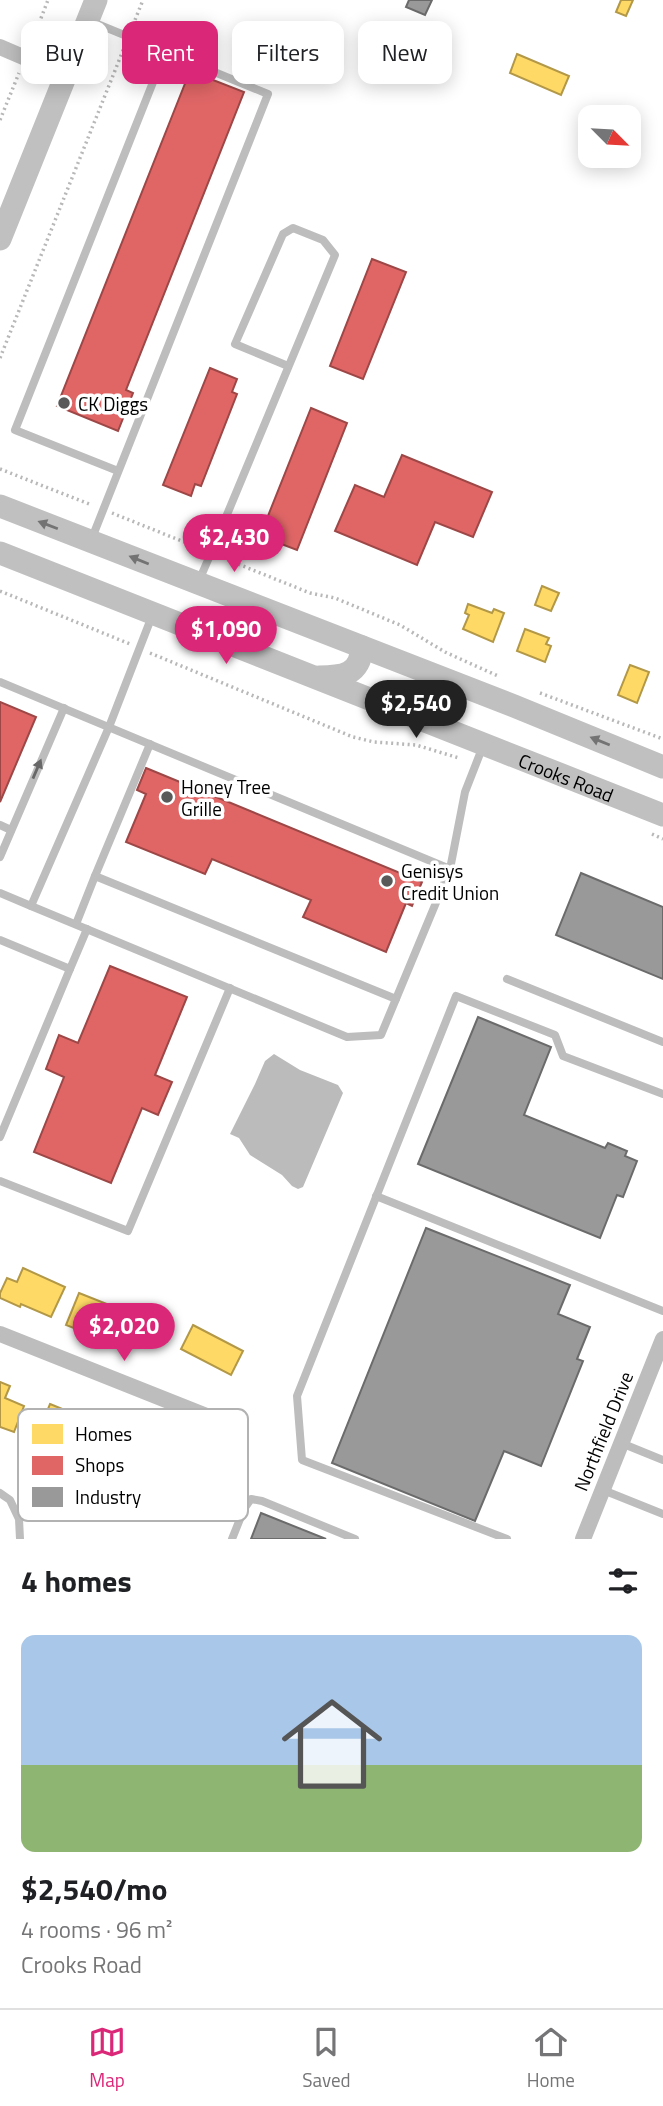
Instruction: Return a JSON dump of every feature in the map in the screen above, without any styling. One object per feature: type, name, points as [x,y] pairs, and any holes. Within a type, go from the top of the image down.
[{"type":"main road","points":[[3,224],[61,84]]},
{"type":"main road","points":[[2,508],[663,766]]},
{"type":"main road","name":"Crooks Road","points":[[0,553],[316,677],[480,754],[657,824]]},
{"type":"main road","points":[[316,677],[347,674],[361,658],[362,647]]},
{"type":"street","points":[[0,47],[21,56]]},
{"type":"street","points":[[0,1334],[189,1409]]},
{"type":"street","name":"Northfield Drive","points":[[583,1539],[663,1339]]},
{"type":"lane","points":[[92,10],[122,32]]},
{"type":"lane","points":[[90,541],[268,94],[218,74]]},
{"type":"lane","points":[[118,471],[15,430],[152,84]]},
{"type":"lane","points":[[198,584],[335,255],[323,240],[293,228],[283,233],[235,344],[288,366]]},
{"type":"lane","points":[[31,905],[109,727],[153,614]]},
{"type":"lane","points":[[0,682],[450,869]]},
{"type":"lane","points":[[0,857],[64,708]]},
{"type":"lane","points":[[76,924],[150,744]]},
{"type":"lane","points":[[0,893],[347,1037],[381,1035],[450,869],[465,792],[480,754]]},
{"type":"lane","points":[[0,825],[11,830]]},
{"type":"lane","points":[[95,876],[396,999]]},
{"type":"lane","points":[[0,1137],[87,929]]},
{"type":"lane","points":[[0,940],[70,969]]},
{"type":"lane","points":[[507,979],[663,1042]]},
{"type":"lane","points":[[0,1181],[128,1231],[230,988]]},
{"type":"lane","points":[[507,1539],[302,1460],[297,1396],[456,996],[555,1035],[563,1056],[663,1094]]},
{"type":"lane","points":[[376,1196],[663,1311]]},
{"type":"lane","points":[[621,1443],[663,1460]]},
{"type":"lane","points":[[603,1489],[663,1514]]},
{"type":"lane","points":[[0,1493],[10,1500],[18,1517]]},
{"type":"lane","points":[[248,1503],[251,1499],[262,1502],[355,1539]]},
{"type":"lane","points":[[232,1539],[239,1521]]},
{"type":"path","points":[[40,21],[48,0]]},
{"type":"path","points":[[134,21],[143,0]]},
{"type":"path","points":[[0,358],[122,51]]},
{"type":"path","points":[[0,120],[18,76]]},
{"type":"path","points":[[0,469],[310,593],[335,598],[400,625],[445,652],[507,681]]},
{"type":"path","points":[[0,591],[353,737],[480,754]]},
{"type":"path","points":[[533,690],[663,739]]},
{"type":"path","points":[[657,824],[663,839]]},
{"type":"shaded area","points":[[274,1054],[300,1070],[338,1085],[343,1093],[303,1187],[298,1189],[282,1175],[250,1155],[239,1138],[230,1134],[265,1061]]},
{"type":"building: Homes","points":[[621,0],[633,0],[626,16],[616,12]]},
{"type":"building: Homes","points":[[517,54],[569,76],[561,95],[510,73]]},
{"type":"building: Homes","points":[[542,586],[559,593],[551,611],[535,605]]},
{"type":"building: Homes","points":[[468,604],[492,613],[494,609],[504,613],[493,642],[463,629],[469,615],[465,613]]},
{"type":"building: Homes","points":[[525,629],[549,638],[546,644],[551,646],[545,662],[517,651]]},
{"type":"building: Homes","points":[[630,665],[649,672],[637,703],[618,695]]},
{"type":"building: Homes","points":[[23,1268],[65,1287],[51,1317],[0,1298],[7,1278],[17,1282]]},
{"type":"building: Homes","points":[[79,1293],[122,1310],[116,1323],[126,1327],[117,1348],[66,1325]]},
{"type":"building: Homes","points":[[193,1325],[243,1351],[231,1375],[181,1349]]},
{"type":"building: Homes","points":[[0,1382],[10,1386],[5,1398],[24,1406],[23,1409],[18,1409],[18,1422],[14,1432],[0,1427]]},
{"type":"building: Homes","points":[[50,1404],[62,1409],[48,1409]]},
{"type":"building: Shops","points":[[218,82],[244,92],[126,390],[133,393],[118,431],[57,406],[185,84],[218,84]]},
{"type":"building: Shops","points":[[372,259],[406,272],[363,379],[330,366]]},
{"type":"building: Shops","points":[[210,368],[237,379],[232,392],[237,394],[201,486],[195,484],[191,496],[163,485]]},
{"type":"building: Shops","points":[[311,408],[347,423],[297,550],[260,536]]},
{"type":"building: Shops","points":[[402,455],[492,492],[473,537],[435,522],[417,565],[335,531],[355,485],[384,497]]},
{"type":"building: Shops","points":[[0,702],[36,717],[0,802]]},
{"type":"building: Shops","points":[[146,768],[422,882],[412,906],[406,903],[386,952],[303,917],[311,900],[212,859],[205,874],[126,842],[146,794],[137,790]]},
{"type":"building: Shops","points":[[110,966],[187,997],[155,1075],[172,1082],[158,1115],[142,1108],[111,1183],[34,1152],[64,1077],[46,1069],[59,1035],[78,1043]]},
{"type":"building: Industry","points":[[409,0],[432,0],[425,15],[406,7]]},
{"type":"building: Industry","points":[[581,873],[663,907],[663,979],[556,935]]},
{"type":"building: Industry","points":[[478,1017],[551,1047],[524,1115],[605,1148],[608,1143],[627,1151],[625,1156],[637,1161],[623,1197],[617,1195],[600,1238],[418,1164]]},
{"type":"building: Industry","points":[[426,1228],[570,1285],[558,1314],[590,1327],[577,1359],[583,1361],[541,1466],[504,1451],[475,1521],[332,1463]]},
{"type":"building: Industry","points":[[261,1513],[326,1539],[251,1539]]},
{"type":"place","name":"CK Diggs","points":[[64,403]]},
{"type":"place","name":"Honey Tree Grille","points":[[167,797]]},
{"type":"place","name":"Genisys Credit Union","points":[[387,881]]}]
